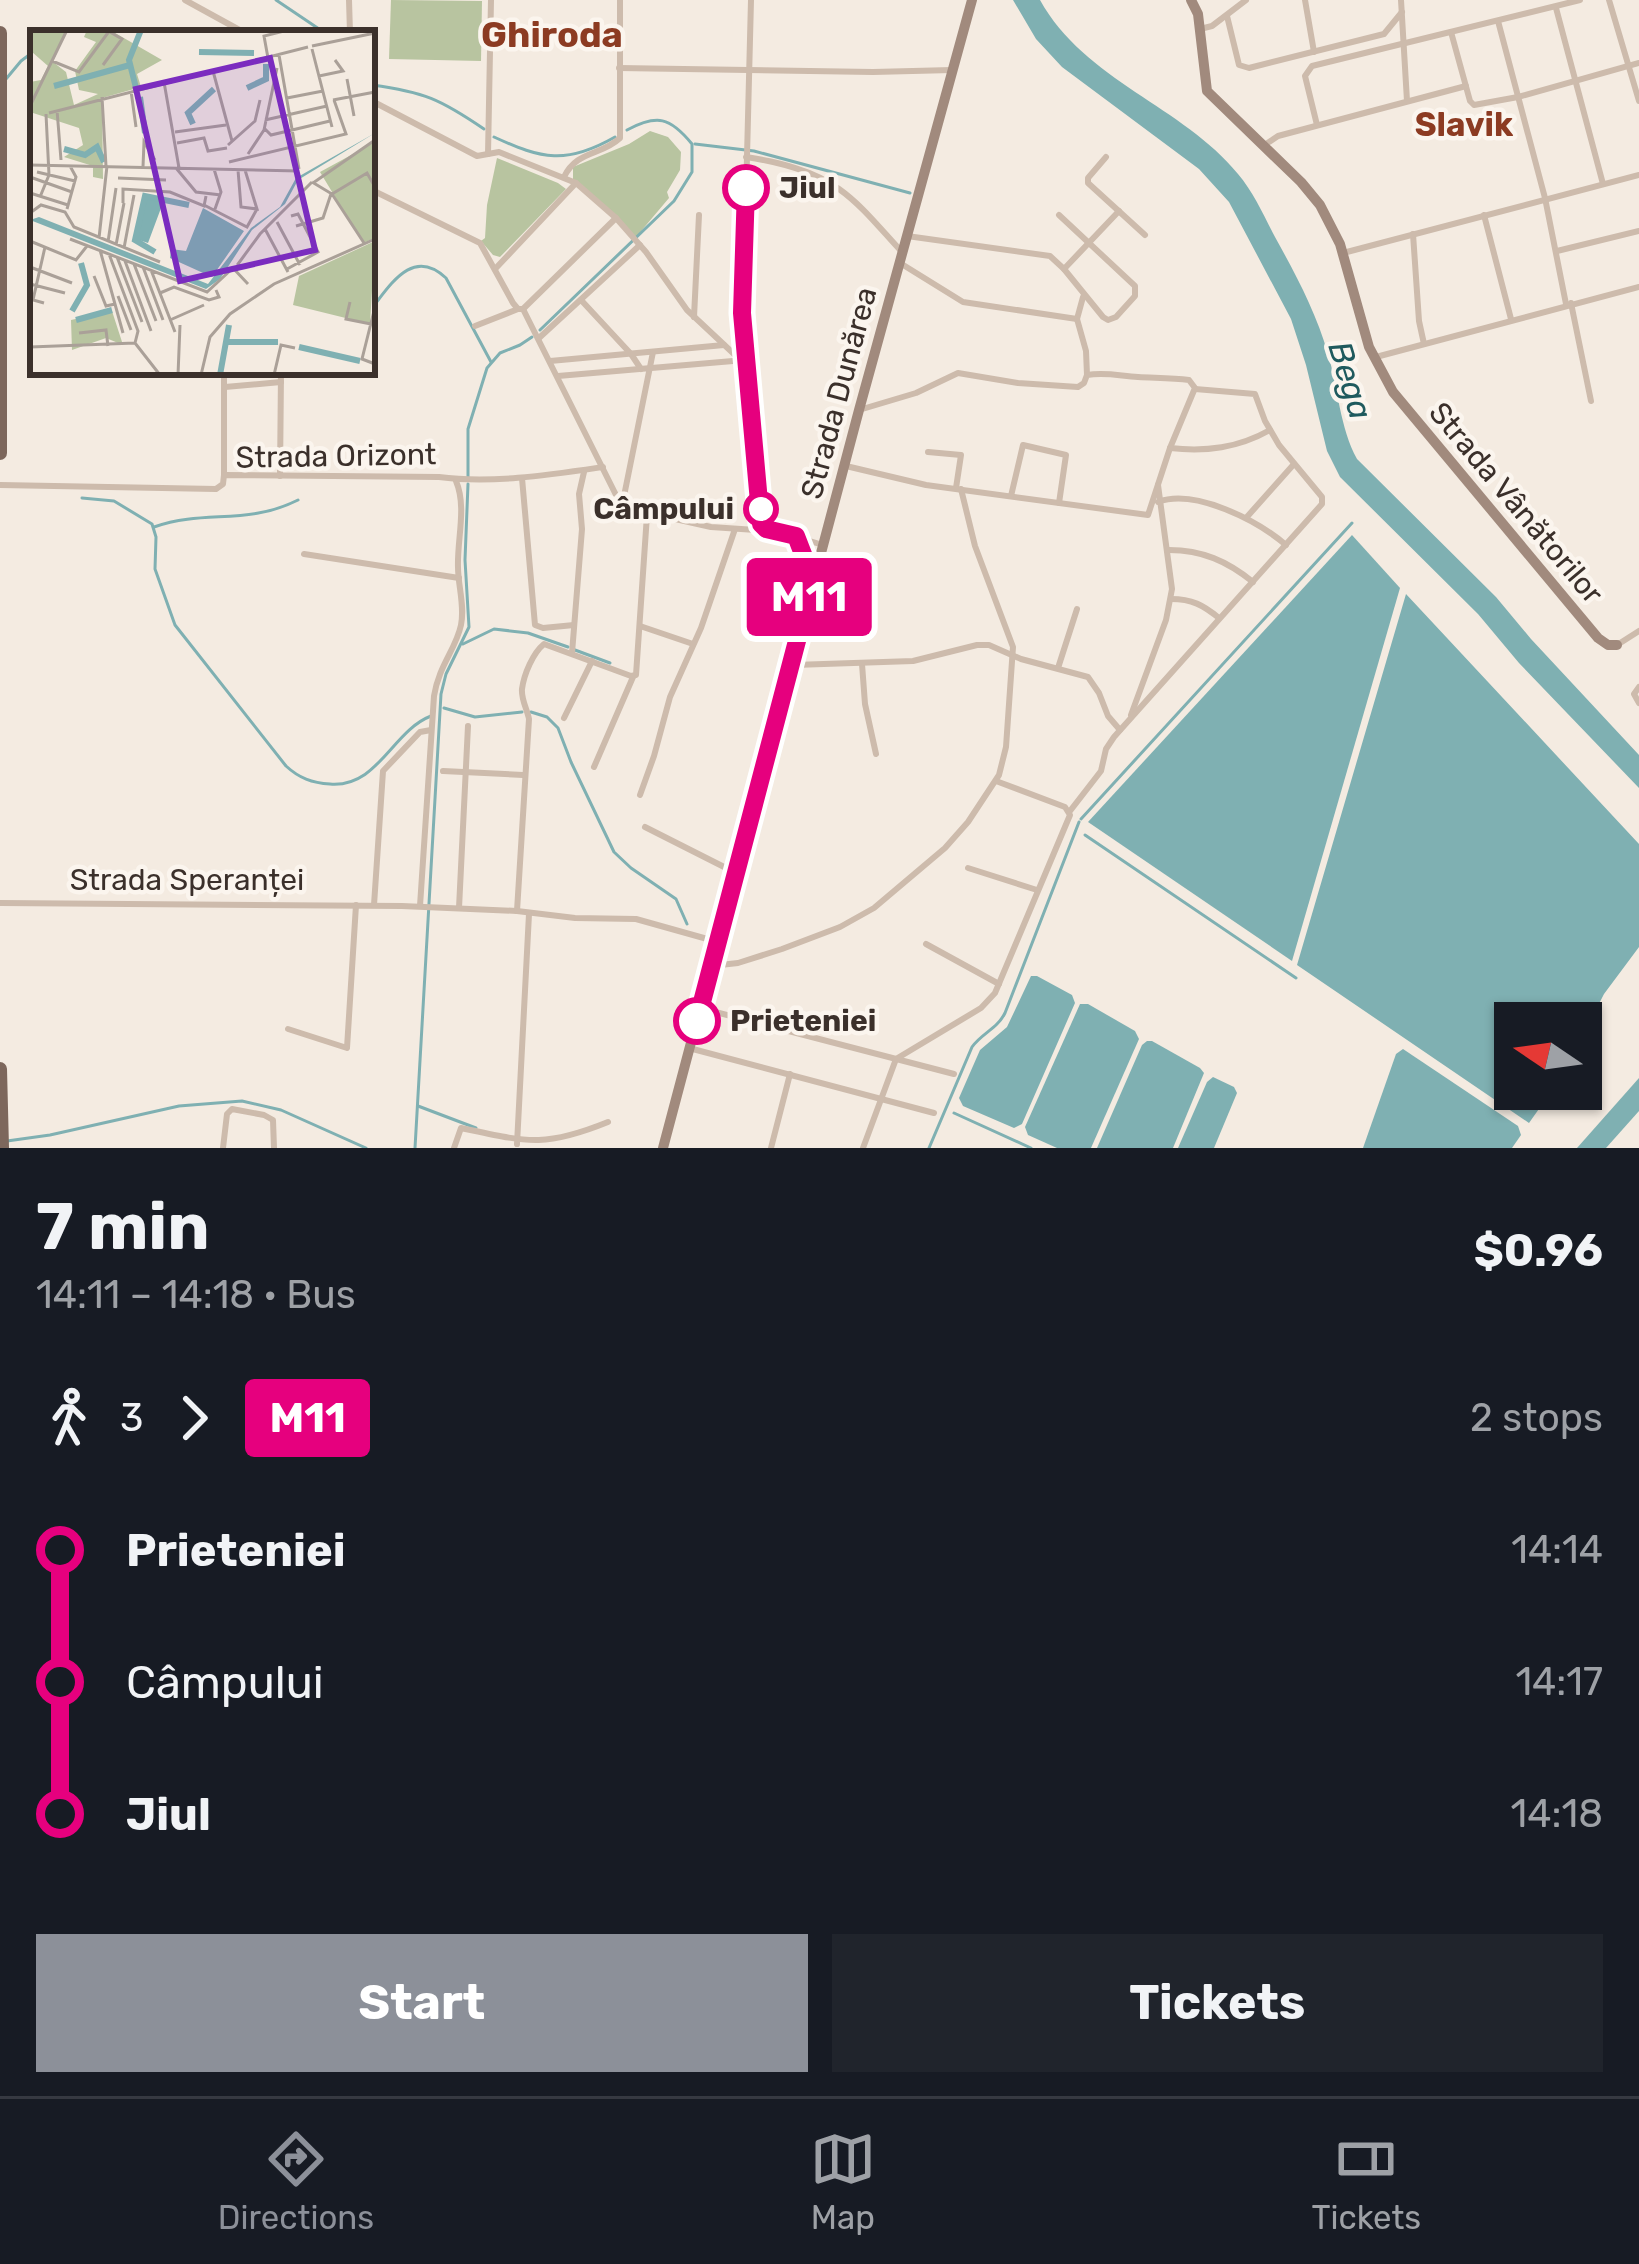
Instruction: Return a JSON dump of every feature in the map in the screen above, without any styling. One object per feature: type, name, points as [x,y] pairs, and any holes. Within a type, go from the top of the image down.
[{"type":"main road","points":[[0,33],[0,453]]},
{"type":"main road","points":[[0,1069],[2,1148]]},
{"type":"street","points":[[185,0],[240,30]]},
{"type":"street","points":[[349,0],[350,30]]},
{"type":"street","points":[[488,154],[491,0]]},
{"type":"street","points":[[564,177],[574,160],[620,141],[620,0]]},
{"type":"street","points":[[751,0],[742,296],[763,527]]},
{"type":"street","name":"Strada Dunărea","points":[[662,1148],[972,0]]},
{"type":"street","name":"Strada Vânătorilor","points":[[1191,0],[1200,29],[1207,91],[1316,198],[1343,253],[1374,358],[1406,409],[1598,638],[1617,645],[1639,631]]},
{"type":"street","points":[[1200,29],[1212,26],[1246,0]]},
{"type":"street","points":[[1305,0],[1314,52]]},
{"type":"street","points":[[1401,0],[1407,101]]},
{"type":"street","points":[[1317,125],[1306,73],[1312,66],[1580,0]]},
{"type":"street","points":[[1610,0],[1635,65],[1639,100]]},
{"type":"street","points":[[1556,8],[1603,184]]},
{"type":"street","points":[[1227,16],[1239,65],[1250,68],[1384,34],[1402,13]]},
{"type":"street","points":[[1498,21],[1591,401]]},
{"type":"street","points":[[1451,32],[1474,105],[1635,65]]},
{"type":"street","points":[[620,68],[952,70]]},
{"type":"street","points":[[1263,146],[1278,136],[1466,86]]},
{"type":"street","points":[[375,103],[476,155],[499,152],[576,184],[638,242],[694,317],[739,366],[747,363]]},
{"type":"street","points":[[746,152],[837,187],[901,257],[960,301],[1077,319]]},
{"type":"street","points":[[1106,158],[1087,181],[1145,235]]},
{"type":"street","points":[[1343,253],[1639,175]]},
{"type":"street","points":[[496,268],[576,184]]},
{"type":"street","points":[[375,192],[476,241],[539,338],[626,508],[735,529],[763,527],[824,545]]},
{"type":"street","points":[[1064,269],[1119,211]]},
{"type":"street","points":[[694,317],[699,214]]},
{"type":"street","points":[[907,236],[1048,256],[1102,317],[1116,317],[1131,301],[1135,286],[1059,215]]},
{"type":"street","points":[[1484,215],[1511,320]]},
{"type":"street","points":[[475,326],[520,309],[616,218]]},
{"type":"street","points":[[1557,251],[1639,231]]},
{"type":"street","points":[[1413,234],[1424,345]]},
{"type":"street","points":[[539,338],[638,242]]},
{"type":"street","points":[[1374,358],[1639,287]]},
{"type":"street","points":[[859,410],[916,393],[958,373],[1078,387],[1088,375],[1077,319],[1081,292]]},
{"type":"street","points":[[580,300],[641,369]]},
{"type":"street","points":[[550,361],[724,345]]},
{"type":"street","points":[[734,358],[737,351],[746,353]]},
{"type":"street","points":[[622,504],[652,352]]},
{"type":"street","points":[[557,376],[734,358]]},
{"type":"street","points":[[863,1148],[896,1059],[993,996],[1070,811],[1101,771],[1106,749],[1323,501],[1270,430],[1255,394],[1196,389],[1189,380],[1109,372],[1088,375]]},
{"type":"street","points":[[224,375],[224,475]]},
{"type":"street","points":[[224,387],[281,377],[280,476]]},
{"type":"street","points":[[1148,512],[1196,389]]},
{"type":"street","points":[[1170,448],[1215,450],[1270,430]]},
{"type":"street","points":[[1012,496],[1023,445],[1066,455],[1059,503]]},
{"type":"street","points":[[711,966],[782,949],[874,908],[945,848],[996,781],[1006,747],[1012,643],[958,489],[961,455],[928,452]]},
{"type":"street","points":[[1246,518],[1294,464]]},
{"type":"street","points":[[844,465],[926,485],[1148,512],[1164,518]]},
{"type":"street","name":"Strada Orizont","points":[[0,484],[216,489],[224,475],[456,481],[602,467]]},
{"type":"street","points":[[572,653],[584,470]]},
{"type":"street","points":[[522,477],[535,625],[574,626]]},
{"type":"street","points":[[420,907],[437,674],[460,631],[462,609],[461,495],[456,481]]},
{"type":"street","points":[[1130,719],[1171,598],[1169,550],[1157,483]]},
{"type":"street","points":[[1148,512],[1162,500],[1206,503],[1246,518],[1286,545]]},
{"type":"street","points":[[594,767],[636,672],[647,515]]},
{"type":"street","points":[[640,795],[670,697],[735,529]]},
{"type":"street","points":[[796,536],[813,580]]},
{"type":"street","points":[[1169,550],[1222,560],[1252,582]]},
{"type":"street","points":[[304,554],[459,578]]},
{"type":"street","points":[[1171,598],[1190,599],[1219,619]]},
{"type":"street","points":[[1058,669],[1077,609]]},
{"type":"street","points":[[638,625],[693,644]]},
{"type":"street","points":[[518,911],[529,718],[521,693],[536,650],[546,644],[633,676]]},
{"type":"street","points":[[790,665],[913,661],[983,644],[1088,677],[1120,730]]},
{"type":"street","points":[[564,718],[592,661]]},
{"type":"street","points":[[862,664],[876,754]]},
{"type":"street","points":[[1637,689],[1639,703]]},
{"type":"street","points":[[459,908],[468,726]]},
{"type":"street","points":[[374,905],[383,771],[420,732],[431,730]]},
{"type":"street","points":[[443,771],[525,775]]},
{"type":"street","points":[[996,781],[1070,811]]},
{"type":"street","points":[[645,827],[736,873]]},
{"type":"street","points":[[968,868],[1037,890]]},
{"type":"street","name":"Strada Speranței","points":[[0,903],[374,905],[518,911],[637,919],[718,942]]},
{"type":"street","points":[[288,1029],[347,1048],[356,905]]},
{"type":"street","points":[[517,1144],[529,914]]},
{"type":"street","points":[[926,944],[999,984]]},
{"type":"street","points":[[700,1008],[954,1074]]},
{"type":"street","points":[[689,1048],[934,1113]]},
{"type":"street","points":[[771,1148],[790,1074]]},
{"type":"street","points":[[223,1148],[226,1118],[232,1109],[273,1120],[274,1148]]},
{"type":"street","points":[[454,1148],[461,1128],[517,1144],[566,1145],[608,1122]]},
{"type":"green space","points":[[391,0],[482,1],[481,61],[389,59]]},
{"type":"green space","points":[[650,131],[668,137],[681,152],[680,170],[667,192],[669,198],[636,237],[573,180],[573,167]]},
{"type":"green space","points":[[497,158],[566,189],[500,257],[481,241]]},
{"type":"water","points":[[1013,0],[1040,0],[1082,52],[1216,150],[1238,174],[1311,309],[1357,459],[1496,597],[1639,755],[1639,788],[1478,614],[1340,477],[1327,451],[1291,319],[1229,202],[1199,169],[1062,67],[1036,39]]},
{"type":"water","points":[[1352,535],[1400,588],[1292,961],[1088,822]]},
{"type":"water","points":[[1406,594],[1639,844],[1639,947],[1600,1002],[1494,1002],[1494,1099],[1297,965]]},
{"type":"water","points":[[1031,976],[1072,995],[1075,1003],[1022,1124],[1014,1128],[963,1106],[959,1098],[980,1050],[1007,1027]]},
{"type":"water","points":[[1080,1004],[1135,1031],[1139,1039],[1091,1148],[1057,1148],[1028,1135],[1025,1127]]},
{"type":"water","points":[[1152,1041],[1204,1073],[1173,1148],[1097,1148],[1142,1045]]},
{"type":"water","points":[[1403,1049],[1518,1126],[1521,1135],[1512,1148],[1363,1148],[1396,1054]]},
{"type":"water","points":[[1213,1077],[1237,1093],[1214,1148],[1178,1148],[1207,1082]]},
{"type":"water","points":[[1639,1078],[1639,1111],[1606,1148],[1577,1148]]},
{"type":"water","points":[[1510,1110],[1538,1110],[1529,1123]]},
{"type":"waterway","points":[[276,0],[321,30]]},
{"type":"waterway","points":[[6,79],[30,54]]},
{"type":"waterway","points":[[375,86],[431,98],[484,129]]},
{"type":"waterway","points":[[540,330],[674,201],[692,172],[692,144],[670,123],[655,120],[627,130]]},
{"type":"waterway","points":[[494,137],[554,156],[582,152],[615,137]]},
{"type":"waterway","points":[[695,144],[754,151],[910,193]]},
{"type":"waterway","points":[[375,304],[404,272],[423,266],[434,269],[446,278],[491,362]]},
{"type":"waterway","points":[[468,477],[468,429],[487,368],[500,353],[532,337]]},
{"type":"waterway","points":[[415,1148],[441,694],[469,627],[468,484]]},
{"type":"waterway","points":[[82,498],[114,501],[152,524],[155,569],[175,625],[296,774],[330,784],[361,777],[417,723],[431,716]]},
{"type":"waterway","points":[[154,527],[261,513],[298,500]]},
{"type":"waterway","points":[[1081,819],[1352,523]]},
{"type":"waterway","points":[[463,644],[494,629],[528,633],[568,647]]},
{"type":"waterway","points":[[575,650],[610,663]]},
{"type":"waterway","points":[[444,708],[475,717],[522,712]]},
{"type":"waterway","points":[[531,712],[547,717],[558,728],[614,852],[676,899],[687,924]]},
{"type":"waterway","points":[[929,1148],[972,1047],[1005,1013],[1079,822]]},
{"type":"waterway","points":[[1085,835],[1296,978]]},
{"type":"waterway","points":[[7,1141],[179,1106],[242,1101],[281,1110],[366,1148]]},
{"type":"waterway","points":[[418,1106],[476,1128]]},
{"type":"waterway","points":[[954,1113],[1031,1148]]},
{"type":"bus line","name":"M11","points":[[697,1021],[813,580],[796,536],[761,524],[742,313],[746,188]]},
{"type":"place","name":"Jiul","points":[[746,188]]},
{"type":"place","name":"Câmpului","points":[[761,509]]},
{"type":"place","name":"Prieteniei","points":[[697,1021]]},
{"type":"district","name":"Ghiroda","points":[[552,34]]},
{"type":"district","name":"Slavik","points":[[1464,124]]},
{"type":"water label","name":"Bega","points":[[1351,380]]}]
